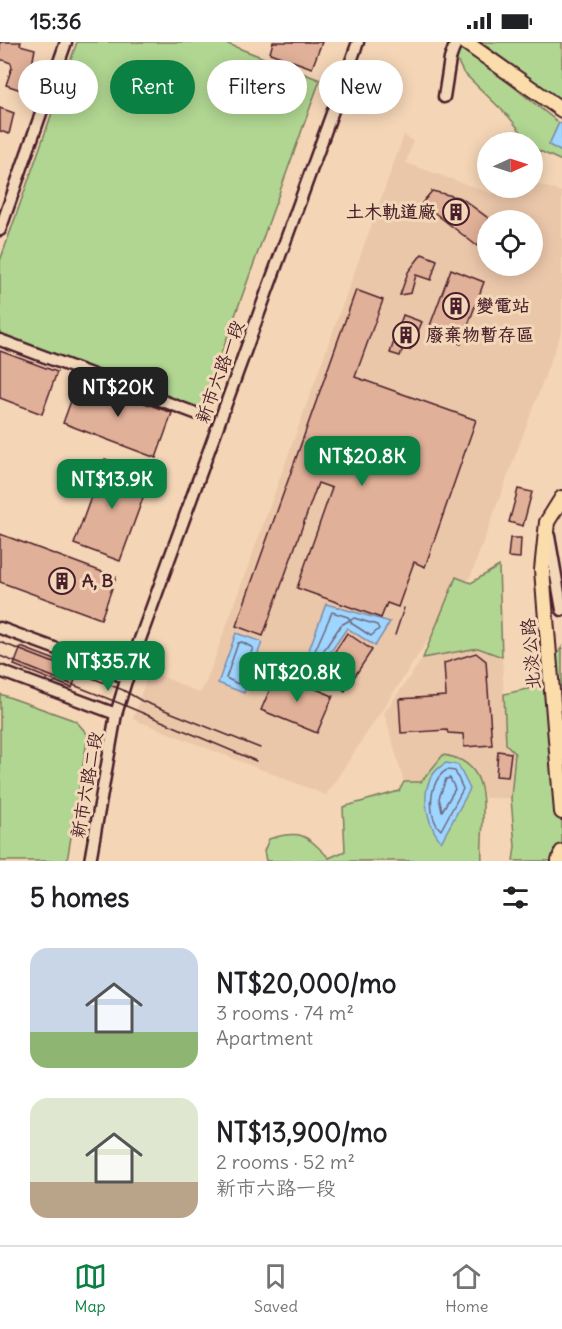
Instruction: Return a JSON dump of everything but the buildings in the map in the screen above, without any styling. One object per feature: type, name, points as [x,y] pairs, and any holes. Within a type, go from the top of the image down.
[{"type":"main road","points":[[465,42],[562,110]]},
{"type":"main road","name":"北淡公路","points":[[562,498],[547,522],[542,570],[562,812]]},
{"type":"main road","points":[[559,861],[562,852]]},
{"type":"street","points":[[0,230],[66,42]]},
{"type":"street","name":"新市六路一段","points":[[116,714],[358,42]]},
{"type":"street","points":[[444,97],[450,59],[456,42]]},
{"type":"street","points":[[0,340],[203,416]]},
{"type":"street","points":[[547,522],[562,610]]},
{"type":"street","points":[[0,628],[95,663],[127,679]]},
{"type":"street","points":[[0,671],[116,714]]},
{"type":"street","name":"新市六路二段","points":[[90,861],[116,714]]},
{"type":"shaded area","points":[[404,135],[413,141],[406,163],[477,188],[477,198],[543,198],[543,186],[562,192],[562,330],[471,575],[326,795],[133,719],[149,670],[199,693],[205,685]]},
{"type":"shaded area","points":[[478,648],[502,657],[506,744],[515,753],[511,798],[485,798],[475,772],[443,755],[421,782],[404,782],[384,713],[423,658]]},
{"type":"green space","points":[[77,42],[223,42],[269,60],[207,60],[207,114],[307,114],[307,75],[319,80],[319,83],[201,410],[0,336],[0,261],[52,114],[98,114],[98,60],[71,60]]},
{"type":"green space","points":[[448,42],[475,56],[559,123],[549,145],[562,152],[562,161],[543,153],[543,132],[521,132],[463,72]]},
{"type":"green space","points":[[481,42],[562,42],[562,103]]},
{"type":"green space","points":[[499,566],[502,657],[478,648],[423,658],[456,577],[471,583]]},
{"type":"green space","points":[[562,647],[562,861],[513,861],[515,847],[511,798],[515,753],[506,744],[504,694],[536,687]]},
{"type":"green space","points":[[0,694],[76,721],[88,735],[67,861],[0,861]]},
{"type":"green space","points":[[443,755],[461,760],[472,769],[479,781],[483,812],[482,861],[266,861],[264,851],[269,839],[280,836],[303,836],[329,858],[345,851],[343,807],[399,791],[404,782],[421,782]]},
{"type":"water","points":[[559,123],[562,124],[562,152],[549,145]]},
{"type":"water","points":[[326,604],[390,622],[375,646],[347,628],[321,666],[306,658]]},
{"type":"water","points":[[236,633],[262,642],[244,693],[218,683]]},
{"type":"water","points":[[446,763],[458,765],[470,789],[441,842],[430,822],[426,800],[430,779],[436,770]]},
{"type":"tram line","points":[[395,635],[404,608]]},
{"type":"tram line","points":[[0,642],[123,690],[142,701],[260,748]]},
{"type":"tram line","points":[[0,656],[256,761]]},
{"type":"place","name":"土木軌道廠","points":[[456,212]]},
{"type":"place","name":"變電站","points":[[456,306]]},
{"type":"place","name":"廢棄物暫存區","points":[[406,335]]},
{"type":"place","name":"A, B","points":[[62,581]]}]
